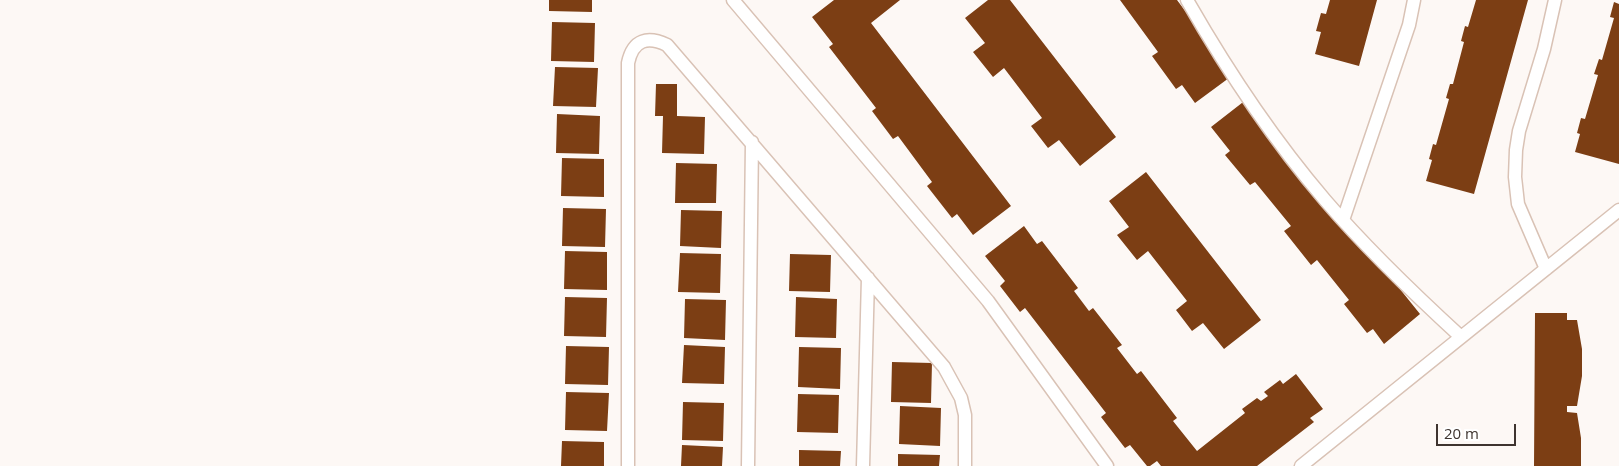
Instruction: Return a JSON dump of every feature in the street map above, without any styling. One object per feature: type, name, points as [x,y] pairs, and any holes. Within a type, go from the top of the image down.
[{"type":"lane","points":[[733,0],[988,301],[1107,466]]},
{"type":"lane","points":[[1187,0],[1210,41],[1284,149],[1343,220],[1407,287],[1462,337]]},
{"type":"lane","points":[[1343,220],[1409,25],[1414,0]]},
{"type":"lane","points":[[1546,269],[1518,204],[1515,168],[1519,131],[1544,49],[1554,0]]},
{"type":"lane","points":[[628,466],[628,63],[634,47],[650,39],[668,45],[944,367],[961,398],[965,415],[964,466]]},
{"type":"lane","points":[[748,466],[752,142]]},
{"type":"lane","points":[[1301,466],[1619,210]]},
{"type":"lane","points":[[863,466],[868,278]]},
{"type":"building","points":[[549,0],[592,0],[592,12],[549,11]]},
{"type":"building","points":[[834,0],[900,0],[871,23],[1011,206],[973,235],[957,214],[952,218],[927,186],[932,182],[898,136],[893,139],[872,111],[876,108],[829,47],[833,44],[812,17]]},
{"type":"building","points":[[988,0],[1010,0],[1116,137],[1080,166],[1059,140],[1048,148],[1031,126],[1042,118],[1004,68],[993,77],[973,52],[985,43],[965,18]]},
{"type":"building","points":[[1120,0],[1177,0],[1233,75],[1195,103],[1182,85],[1176,89],[1152,56],[1158,52]]},
{"type":"building","points":[[1330,0],[1377,0],[1359,66],[1315,54],[1321,32],[1316,31],[1321,13],[1326,14]]},
{"type":"building","points":[[1476,0],[1528,0],[1474,194],[1426,181],[1432,160],[1429,159],[1433,144],[1436,145],[1449,99],[1446,98],[1450,84],[1453,84],[1464,42],[1461,41],[1465,26],[1468,27]]},
{"type":"building","points":[[1614,2],[1619,4],[1619,164],[1575,152],[1580,134],[1577,133],[1581,118],[1585,119],[1598,75],[1594,74],[1599,59],[1602,60],[1614,18],[1610,17]]},
{"type":"building","points":[[552,22],[595,23],[594,62],[551,61]]},
{"type":"building","points":[[555,67],[598,68],[596,107],[553,106]]},
{"type":"building","points":[[656,84],[677,84],[677,116],[705,117],[704,154],[662,153],[663,116],[655,116]]},
{"type":"building","points":[[1247,99],[1420,314],[1384,344],[1373,329],[1367,333],[1344,304],[1349,300],[1317,260],[1311,265],[1284,231],[1291,226],[1255,182],[1250,185],[1225,155],[1230,151],[1211,127]]},
{"type":"building","points":[[557,114],[600,116],[599,154],[556,153]]},
{"type":"building","points":[[562,158],[604,159],[604,197],[561,196]]},
{"type":"building","points":[[676,163],[717,164],[716,203],[675,203]]},
{"type":"building","points":[[1146,172],[1261,320],[1224,349],[1203,323],[1192,331],[1176,310],[1187,301],[1148,251],[1137,260],[1117,235],[1129,227],[1109,201]]},
{"type":"building","points":[[563,208],[606,209],[605,247],[562,246]]},
{"type":"building","points":[[681,210],[722,211],[721,248],[680,246]]},
{"type":"building","points":[[1024,226],[1037,244],[1042,241],[1078,288],[1074,291],[1089,311],[1093,308],[1122,345],[1117,348],[1137,374],[1141,371],[1177,418],[1173,421],[1197,451],[1245,413],[1242,409],[1257,398],[1261,401],[1268,396],[1264,392],[1280,380],[1283,384],[1296,374],[1323,409],[1310,418],[1314,422],[1257,466],[1161,466],[1157,461],[1147,466],[1130,445],[1125,448],[1101,417],[1106,413],[1025,308],[1020,312],[1000,286],[1005,281],[985,256]]},
{"type":"building","points":[[565,251],[607,252],[607,290],[564,289]]},
{"type":"building","points":[[680,253],[721,254],[720,293],[678,292]]},
{"type":"building","points":[[790,254],[831,255],[830,292],[789,291]]},
{"type":"building","points":[[565,297],[607,298],[606,337],[564,336]]},
{"type":"building","points":[[796,297],[837,299],[836,338],[795,337]]},
{"type":"building","points":[[685,299],[726,300],[725,340],[684,338]]},
{"type":"building","points":[[1535,313],[1567,313],[1567,320],[1577,320],[1582,349],[1582,376],[1577,406],[1567,406],[1567,412],[1577,413],[1581,438],[1581,466],[1534,466]]},
{"type":"building","points":[[684,345],[725,347],[724,384],[682,383]]},
{"type":"building","points":[[566,346],[609,347],[608,385],[565,384]]},
{"type":"building","points":[[799,347],[841,348],[840,389],[798,387]]},
{"type":"building","points":[[892,362],[932,363],[931,403],[891,402]]},
{"type":"building","points":[[566,392],[609,393],[607,431],[565,430]]},
{"type":"building","points":[[798,394],[839,395],[838,433],[797,432]]},
{"type":"building","points":[[683,402],[724,403],[723,441],[682,440]]},
{"type":"building","points":[[900,406],[941,408],[940,446],[899,444]]},
{"type":"building","points":[[562,441],[604,442],[604,466],[561,466]]},
{"type":"building","points":[[682,445],[723,447],[722,466],[681,466]]},
{"type":"building","points":[[799,450],[841,451],[840,466],[799,466]]},
{"type":"building","points":[[898,454],[940,455],[939,466],[898,466]]}]
